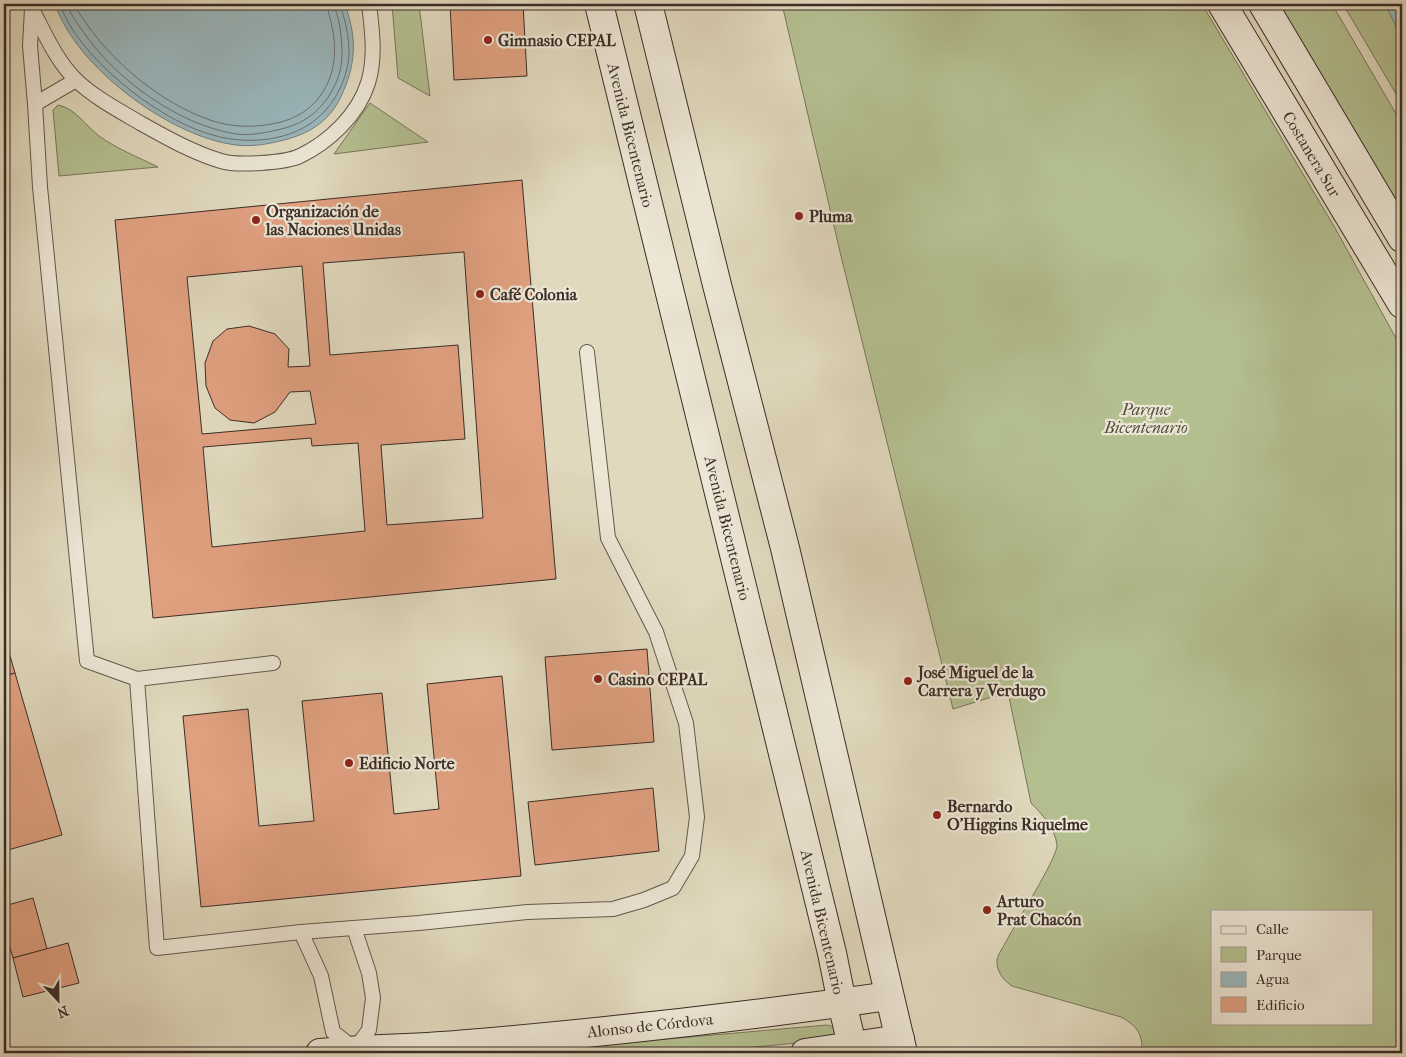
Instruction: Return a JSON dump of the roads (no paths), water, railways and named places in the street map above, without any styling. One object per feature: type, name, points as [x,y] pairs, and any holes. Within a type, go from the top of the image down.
[{"type":"main road","name":"Avenida Bicentenario","points":[[599,4],[832,953],[853,1050]]},
{"type":"main road","points":[[648,4],[717,285],[785,548],[901,1046],[805,1053]]},
{"type":"main road","name":"Costanera Sur","points":[[1222,4],[1402,304]]},
{"type":"main road","points":[[1263,4],[1402,238]]},
{"type":"main road","name":"Alonso de Córdova","points":[[320,1053],[466,1044],[771,1013],[890,996]]},
{"type":"lane","points":[[31,6],[53,50],[76,80],[108,104],[159,133],[222,162],[254,164],[299,157],[332,135],[354,112],[368,83],[373,49],[369,4]]},
{"type":"lane","points":[[31,6],[30,46],[40,187],[87,661],[138,680],[273,663]]},
{"type":"lane","points":[[35,104],[76,80]]},
{"type":"lane","points":[[138,680],[157,948],[301,932],[527,912],[613,909],[644,900],[673,888],[692,856],[697,817],[686,723],[656,632],[608,538],[587,352]]},
{"type":"lane","points":[[301,932],[321,976],[333,1032],[355,1051],[369,1030],[373,998],[369,973],[354,928]]},
{"type":"water","points":[[55,4],[345,4],[353,37],[351,69],[338,102],[320,124],[294,137],[272,143],[236,145],[210,139],[183,128],[155,113],[129,95],[104,74],[83,51],[66,28]]},
{"type":"water","points":[[1385,4],[1402,4],[1402,39]]},
{"type":"place","name":"Gimnasio CEPAL","points":[[488,40]]},
{"type":"place","name":"Pluma","points":[[799,216]]},
{"type":"place","name":"Organización de las Naciones Unidas","points":[[256,220]]},
{"type":"place","name":"Café Colonia","points":[[480,294]]},
{"type":"place","name":"Casino CEPAL","points":[[598,679]]},
{"type":"place","name":"José Miguel de la Carrera y Verdugo","points":[[908,681]]},
{"type":"place","name":"Edificio Norte","points":[[349,763]]},
{"type":"place","name":"Bernardo O'Higgins Riquelme","points":[[937,815]]},
{"type":"place","name":"Arturo Prat Chacón","points":[[987,910]]},
{"type":"park label","name":"Parque Bicentenario","points":[[1146,418]]}]
